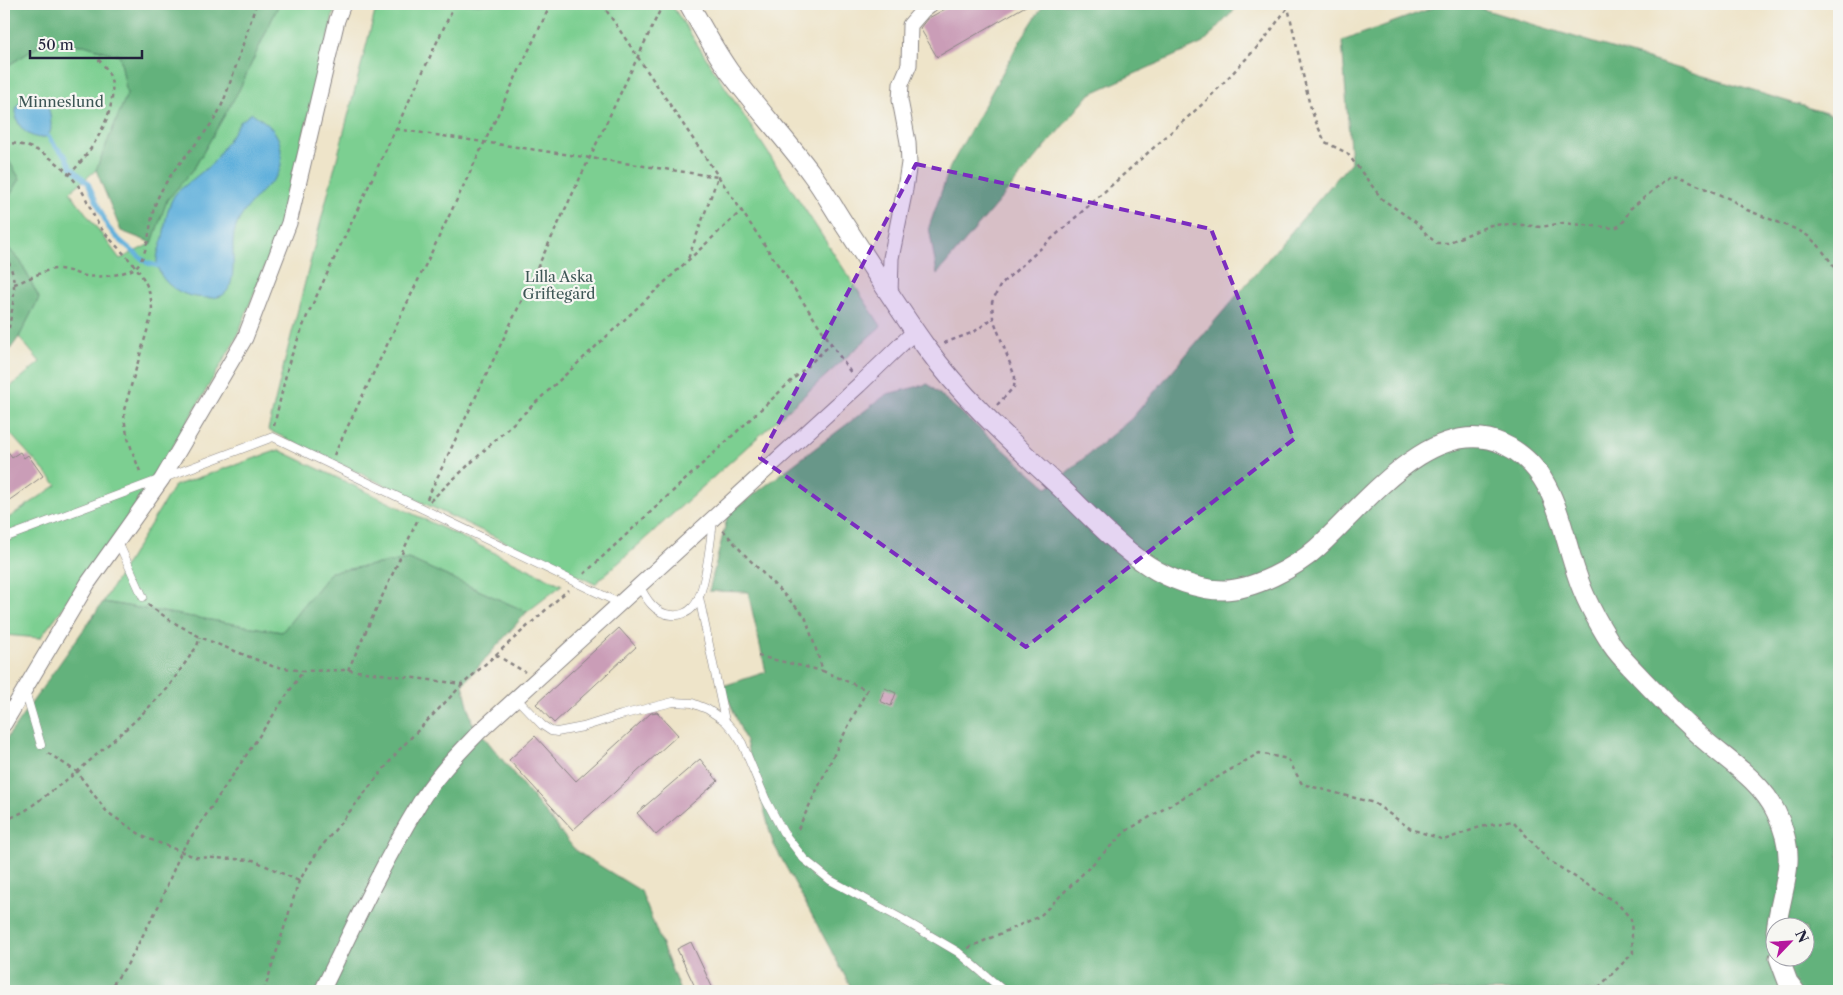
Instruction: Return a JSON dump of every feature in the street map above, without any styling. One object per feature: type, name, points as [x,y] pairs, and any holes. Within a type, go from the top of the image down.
[{"type":"street","points":[[4,724],[88,584],[162,479],[245,338],[289,223],[337,20],[344,4]]},
{"type":"street","points":[[689,4],[729,71],[812,175],[890,295],[927,349],[954,383],[985,417],[1119,542],[1148,565],[1172,579],[1197,586],[1223,590],[1246,586],[1293,566],[1316,550],[1384,482],[1408,463],[1435,447],[1460,438],[1485,438],[1504,444],[1520,455],[1538,472],[1553,495],[1585,597],[1616,651],[1686,725],[1748,777],[1765,794],[1775,809],[1787,846],[1788,862],[1778,918]]},
{"type":"street","points":[[890,295],[891,258],[909,163],[908,142],[900,100],[901,84],[909,65],[910,26],[923,10],[931,4]]},
{"type":"street","points":[[322,991],[356,920],[420,803],[448,764],[536,679],[859,385],[915,331]]},
{"type":"street","points":[[1783,968],[1788,982],[1795,991]]},
{"type":"lane","points":[[4,538],[273,437],[619,603]]},
{"type":"lane","points":[[639,585],[650,604],[663,614],[673,616],[683,614],[693,607],[699,598],[717,513]]},
{"type":"lane","points":[[118,542],[143,597]]},
{"type":"lane","points":[[699,598],[709,635],[725,721]]},
{"type":"lane","points":[[25,691],[41,745]]},
{"type":"lane","points":[[516,698],[551,732],[582,727],[620,715],[673,702],[692,703],[707,709],[725,721],[742,743],[782,832],[804,859],[830,880],[958,952],[1004,991]]},
{"type":"path","points":[[14,284],[27,281],[42,272],[55,269],[70,270],[85,276],[96,276],[123,272],[140,264],[144,254],[153,210],[160,192],[174,169],[216,116],[225,98],[256,4]]},
{"type":"path","points":[[273,437],[273,428],[289,362],[307,316],[455,4]]},
{"type":"path","points":[[330,464],[551,4]]},
{"type":"path","points":[[602,4],[859,385]]},
{"type":"path","points":[[348,670],[422,508],[663,4]]},
{"type":"path","points":[[1289,6],[1309,102],[1325,142],[1347,153],[1382,199],[1417,223],[1437,243],[1447,243],[1491,226],[1513,224],[1541,227],[1563,223],[1614,228],[1624,221],[1630,209],[1671,176],[1688,181],[1730,199],[1747,210],[1798,230],[1808,236],[1818,246],[1839,273]]},
{"type":"path","points":[[985,417],[1014,387],[1015,377],[1013,368],[993,318],[992,302],[1001,284],[1207,100],[1264,40],[1289,6]]},
{"type":"path","points":[[69,175],[97,141],[105,124],[112,100],[110,79],[105,68],[94,57]]},
{"type":"path","points":[[4,97],[6,92]]},
{"type":"path","points":[[396,129],[718,177]]},
{"type":"path","points":[[4,143],[13,143],[43,153],[56,162],[82,191],[100,226],[136,267],[146,283],[153,300],[152,314],[124,410],[124,423],[129,444],[146,485]]},
{"type":"path","points":[[688,260],[718,177]]},
{"type":"path","points":[[422,508],[741,211]]},
{"type":"path","points":[[4,255],[10,263],[16,291],[9,328]]},
{"type":"path","points":[[927,349],[974,332],[993,318]]},
{"type":"path","points":[[264,991],[299,881],[318,851],[399,750],[463,684],[576,582],[831,344]]},
{"type":"path","points":[[717,513],[721,528],[743,554],[805,616],[823,671]]},
{"type":"path","points":[[143,597],[148,605],[200,637],[272,666],[303,671],[348,670],[463,684]]},
{"type":"path","points":[[4,822],[25,811],[77,772],[136,720],[167,688],[197,646],[200,637]]},
{"type":"path","points":[[496,655],[536,679]]},
{"type":"path","points":[[758,656],[823,671],[867,690],[791,843]]},
{"type":"path","points":[[108,991],[127,966],[158,905],[181,852],[303,671]]},
{"type":"path","points":[[41,745],[49,753],[77,772],[107,812],[144,837],[195,858],[253,860],[299,881]]},
{"type":"path","points":[[958,952],[1040,916],[1126,831],[1259,753],[1288,759],[1302,784],[1374,803],[1411,829],[1444,840],[1480,827],[1513,820],[1548,860],[1618,904],[1630,919],[1633,953],[1595,991]]},
{"type":"highlighted area","points":[[916,164],[1211,229],[1294,439],[1026,647],[760,458]]},
{"type":"green space","points":[[4,4],[279,4],[239,90],[193,170],[167,200],[152,243],[121,231],[96,170],[127,94],[120,56],[84,45],[44,43],[4,68]]},
{"type":"green space","name":"Minneslund","points":[[279,4],[336,4],[282,222],[236,339],[158,472],[82,583],[40,638],[4,635],[4,521],[57,485],[4,427],[4,392],[40,362],[19,337],[39,298],[21,262],[4,243],[4,205],[20,179],[4,153],[4,68],[44,43],[84,45],[120,56],[127,94],[96,170],[70,192],[120,259],[152,243],[167,200],[193,170],[239,90]]},
{"type":"green space","name":"Lilla Aska Griftegård","points":[[377,4],[671,4],[881,326],[595,584],[268,430]]},
{"type":"green space","points":[[1044,4],[1240,4],[1203,43],[1090,94],[937,274],[929,227],[950,167],[1020,41]]},
{"type":"green space","points":[[1443,4],[1466,4],[1839,117],[1839,991],[853,991],[773,843],[746,742],[723,686],[766,672],[748,592],[709,591],[728,514],[887,394],[928,384],[1048,488],[1131,419],[1351,162],[1342,41]]},
{"type":"green space","points":[[4,153],[20,179],[4,205]]},
{"type":"green space","points":[[4,243],[21,262],[39,298],[19,337],[4,358]]},
{"type":"green space","points":[[279,450],[562,585],[527,612],[409,559],[331,572],[282,632],[103,602],[174,486]]},
{"type":"green space","points":[[409,559],[527,612],[463,684],[472,722],[576,851],[641,891],[680,991],[4,991],[4,742],[103,602],[282,632],[331,572]]},
{"type":"water","points":[[35,95],[43,99],[48,107],[51,126],[50,133],[46,137],[34,137],[27,133],[18,121],[16,108],[25,98]]},
{"type":"water","points":[[252,113],[267,124],[278,138],[281,150],[279,173],[239,220],[233,237],[233,274],[228,289],[223,295],[213,298],[190,296],[169,285],[157,266],[157,258],[171,202],[176,193],[213,163],[240,122]]},
{"type":"building","points":[[954,4],[1029,4],[937,57],[920,28],[927,19]]},
{"type":"building","points":[[4,446],[12,457],[20,452],[24,458],[28,455],[43,476],[4,504]]},
{"type":"building","points":[[619,628],[636,647],[554,723],[536,704]]},
{"type":"building","points":[[885,688],[896,693],[891,706],[880,701]]},
{"type":"building","points":[[657,712],[678,735],[573,830],[509,760],[535,736],[576,781],[651,713]]},
{"type":"building","points":[[700,759],[718,781],[656,835],[637,813]]},
{"type":"building","points":[[691,942],[714,991],[697,991],[677,949]]},
{"type":"waterway","points":[[48,136],[65,155],[71,167],[88,183],[108,227],[116,237],[147,263],[158,266]]}]
